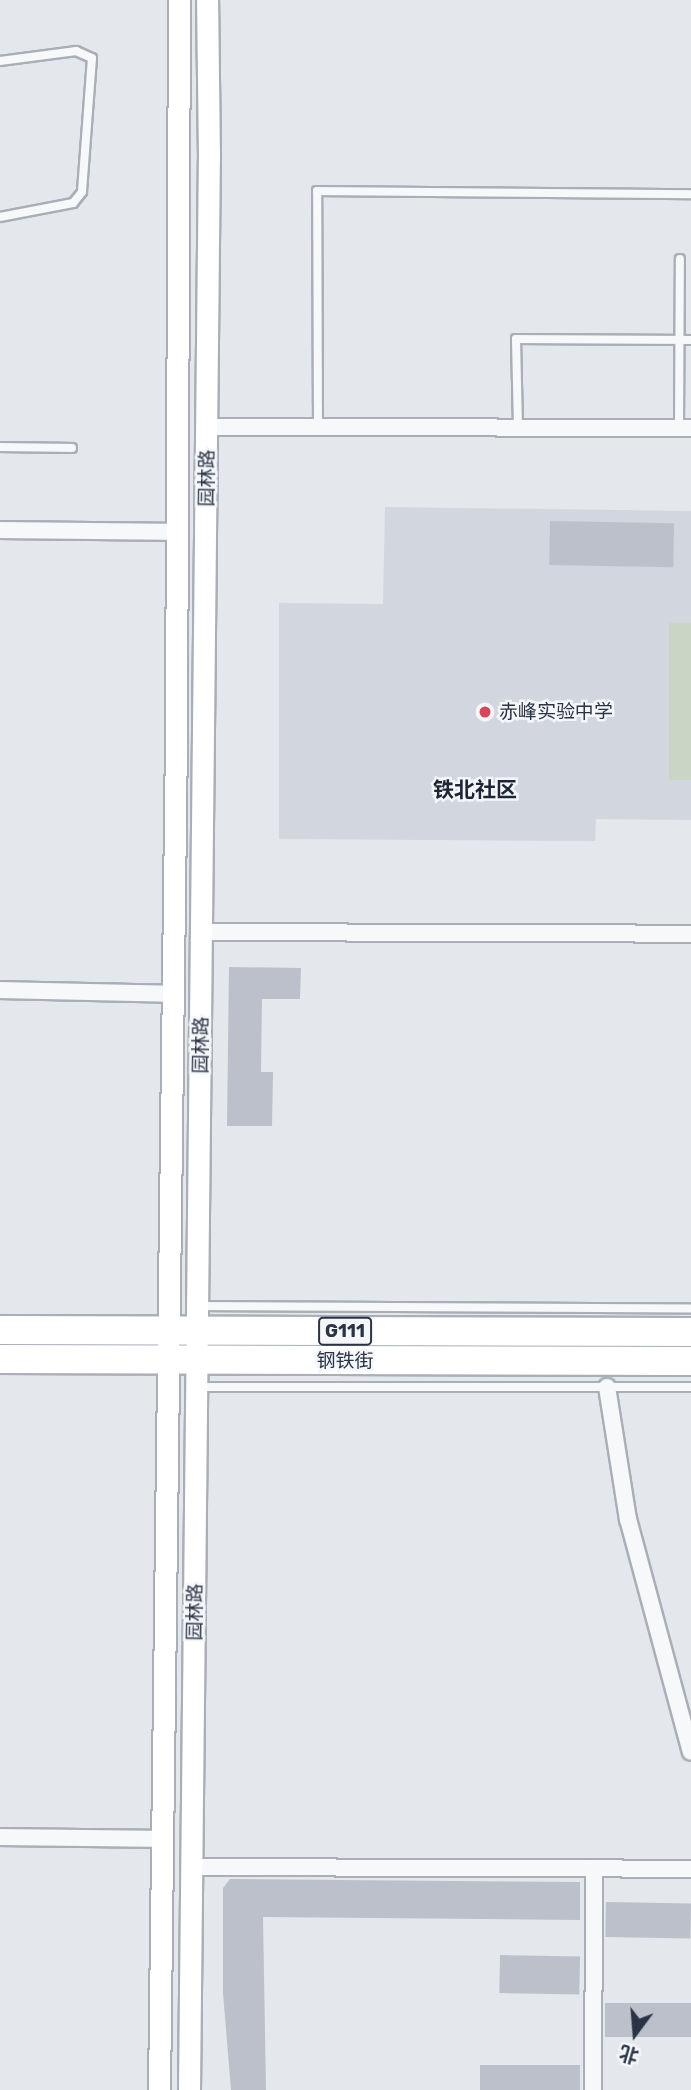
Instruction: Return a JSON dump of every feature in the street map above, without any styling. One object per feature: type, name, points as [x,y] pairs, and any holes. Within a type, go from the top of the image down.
[{"type":"highway","name":"钢铁街","points":[[0,1330],[169,1331],[198,1319],[691,1332]]},
{"type":"highway","name":"钢铁街","points":[[0,1359],[168,1361],[198,1374],[691,1361]]},
{"type":"street","name":"园林路","points":[[159,2090],[178,532],[179,0]]},
{"type":"street","name":"园林路","points":[[188,2090],[207,427],[207,0]]},
{"type":"street","points":[[207,427],[685,428]]},
{"type":"street","points":[[0,530],[178,532]]},
{"type":"street","points":[[202,932],[691,934]]},
{"type":"street","points":[[0,990],[173,994]]},
{"type":"street","points":[[607,1387],[628,1519],[691,1752]]},
{"type":"street","points":[[0,1837],[162,1839]]},
{"type":"street","points":[[191,1867],[691,1868]]},
{"type":"street","points":[[593,2090],[594,1868]]},
{"type":"lane","points":[[0,61],[76,51],[92,58],[82,192],[73,203],[0,218]]},
{"type":"lane","points":[[318,427],[317,191],[691,194]]},
{"type":"lane","points":[[680,259],[680,340],[685,428]]},
{"type":"lane","points":[[518,427],[516,339],[691,340]]},
{"type":"lane","points":[[0,447],[72,448]]},
{"type":"lane","points":[[198,1319],[691,1309]]},
{"type":"lane","points":[[198,1374],[607,1387],[691,1387]]},
{"type":"shaded area","name":"赤峰实验中学","points":[[385,507],[691,511],[691,820],[596,819],[595,841],[279,839],[279,603],[383,604]]},
{"type":"green space","points":[[669,623],[691,623],[691,780],[669,780]]},
{"type":"building","points":[[550,521],[674,523],[673,567],[549,565]]},
{"type":"building","points":[[229,967],[301,968],[300,999],[262,999],[261,1072],[273,1072],[272,1126],[227,1126]]},
{"type":"building","points":[[230,1879],[580,1882],[580,1920],[263,1917],[266,2090],[231,2090],[223,1993],[223,1888]]},
{"type":"building","points":[[606,1902],[691,1903],[690,1938],[605,1937]]},
{"type":"building","points":[[500,1955],[580,1956],[579,1994],[499,1993]]},
{"type":"building","points":[[605,2003],[691,2003],[691,2037],[605,2037]]},
{"type":"building","points":[[480,2065],[580,2065],[580,2090],[480,2090]]},
{"type":"place","name":"赤峰实验中学","points":[[485,712]]},
{"type":"district","name":"铁北社区","points":[[475,790]]}]
